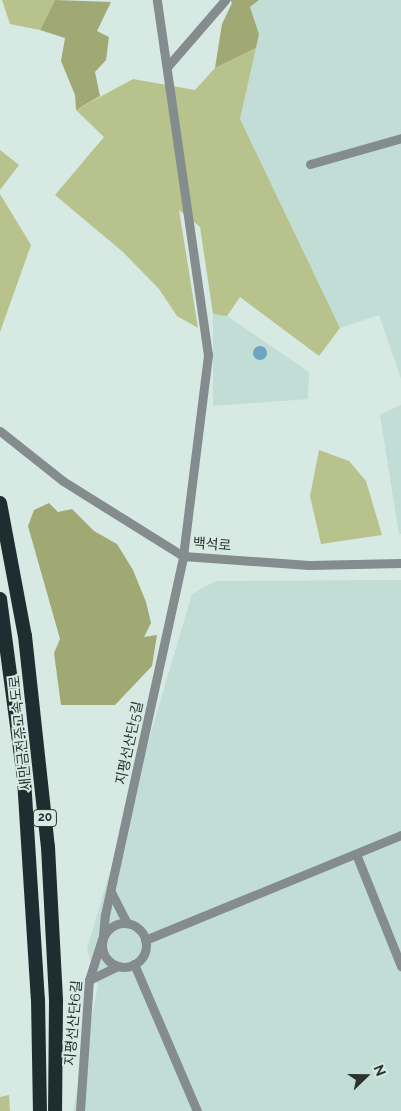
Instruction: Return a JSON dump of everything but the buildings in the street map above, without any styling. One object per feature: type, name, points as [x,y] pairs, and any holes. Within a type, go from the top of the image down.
[{"type":"highway","name":"새만금전주고속도로","points":[[0,503],[26,645],[48,847],[56,1001],[56,1111]]},
{"type":"highway","name":"새만금전주고속도로","points":[[0,598],[24,779],[38,999],[40,1111]]},
{"type":"street","name":"지평선산단5길","points":[[103,938],[111,892],[183,556],[208,355],[157,0]]},
{"type":"street","points":[[167,67],[225,0]]},
{"type":"street","points":[[310,164],[401,138]]},
{"type":"street","name":"백석로","points":[[0,431],[63,481],[183,556],[309,565],[401,563]]},
{"type":"street","points":[[145,940],[401,835]]},
{"type":"street","points":[[356,854],[401,966]]},
{"type":"street","points":[[111,892],[126,923]]},
{"type":"street","points":[[89,980],[118,966],[134,964],[143,956],[145,940],[136,927],[126,923],[110,927],[103,938],[104,956],[118,966]]},
{"type":"street","name":"지평선산단6길","points":[[80,1111],[89,980],[103,938]]},
{"type":"street","points":[[134,964],[197,1111]]},
{"type":"shaded area","points":[[259,0],[401,0],[401,379],[379,315],[340,328],[240,119],[259,34],[250,7]]},
{"type":"shaded area","points":[[213,314],[227,316],[309,372],[308,399],[213,406]]},
{"type":"shaded area","points":[[401,405],[401,534],[399,534],[380,415]]},
{"type":"shaded area","points":[[401,580],[401,1111],[73,1111],[98,986],[87,949],[192,594],[216,581]]},
{"type":"green space","points":[[2,0],[55,0],[40,30],[10,24]]},
{"type":"green space","points":[[55,0],[111,2],[97,31],[109,37],[106,60],[95,72],[100,96],[76,110],[75,95],[61,61],[65,38],[40,30]]},
{"type":"green space","points":[[230,0],[259,0],[250,7],[259,34],[256,48],[215,68],[222,24],[232,3]]},
{"type":"green space","points":[[256,48],[240,119],[340,328],[319,356],[240,297],[227,316],[213,314],[200,227],[179,210],[198,328],[177,316],[159,289],[123,252],[55,195],[104,137],[76,110],[133,79],[195,90],[215,68]]},
{"type":"green space","points":[[0,150],[19,165],[0,190]]},
{"type":"green space","points":[[0,194],[31,245],[0,332]]},
{"type":"green space","points":[[319,450],[349,461],[366,481],[382,535],[321,544],[310,496]]},
{"type":"green space","points":[[49,503],[58,512],[72,509],[94,531],[117,544],[133,570],[146,602],[151,623],[144,637],[157,635],[152,666],[115,705],[61,705],[54,653],[60,639],[28,526],[34,510]]},
{"type":"green space","points":[[9,1095],[10,1111],[0,1111],[0,1097]]},
{"type":"water","points":[[260,346],[265,348],[267,353],[265,358],[260,360],[255,358],[253,353],[255,348]]}]
